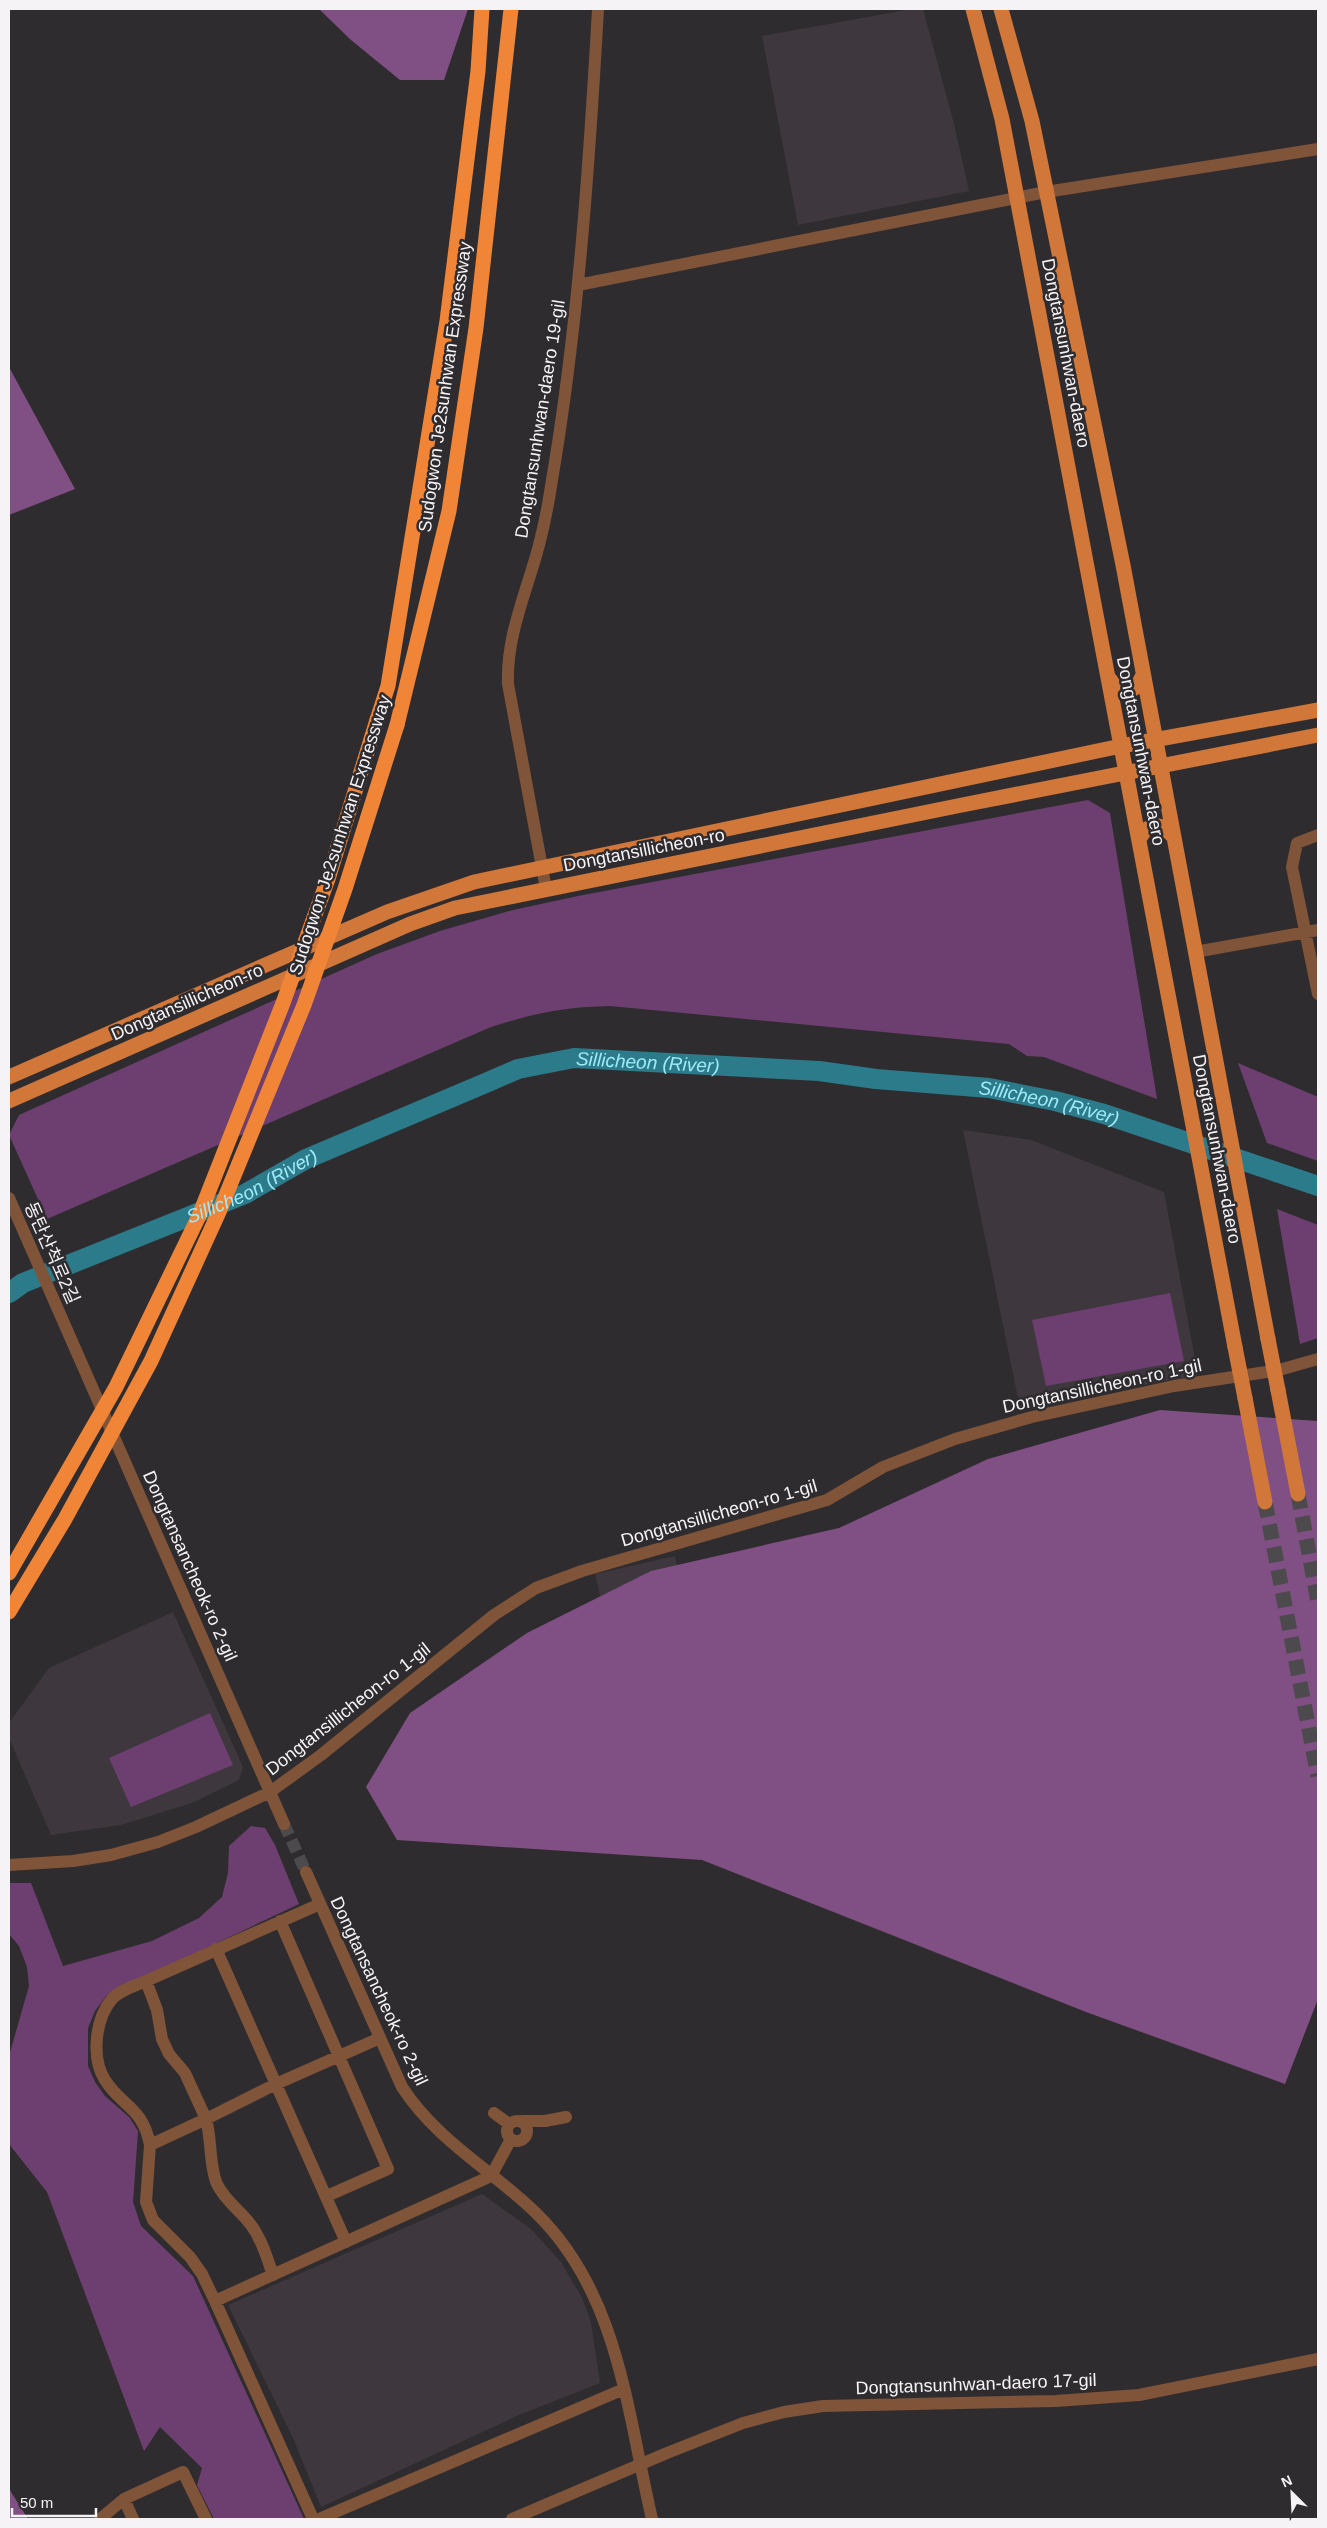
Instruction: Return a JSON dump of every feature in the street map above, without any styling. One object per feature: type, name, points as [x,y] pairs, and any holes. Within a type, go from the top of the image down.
[{"type":"highway","name":"Sudogwon Je2sunhwan Expressway","points":[[9,1574],[116,1388],[199,1216],[283,1003],[325,888],[388,686],[447,321],[478,71],[482,9]]},
{"type":"highway","name":"Sudogwon Je2sunhwan Expressway","points":[[9,1612],[65,1519],[151,1361],[219,1212],[304,1005],[345,889],[397,725],[449,511],[476,328],[511,9]]},
{"type":"main road","name":"Dongtansunhwan-daero","points":[[973,9],[995,87],[1017,198],[1265,1502]]},
{"type":"main road","name":"Dongtansunhwan-daero","points":[[1001,9],[1032,120],[1143,675],[1298,1494]]},
{"type":"main road","points":[[1108,677],[1120,691],[1129,692],[1137,688],[1143,675]]},
{"type":"main road","name":"Dongtansillicheon-ro","points":[[13,1075],[387,912],[474,882],[1121,746],[1318,710]]},
{"type":"main road","points":[[1230,727],[1220,734],[1219,743],[1225,749],[1234,751]]},
{"type":"main road","name":"Dongtansillicheon-ro","points":[[9,1101],[410,924],[455,908],[1160,765],[1318,735]]},
{"type":"main road","points":[[1039,764],[1048,768],[1052,774],[1044,789]]},
{"type":"main road","points":[[1139,840],[1145,830],[1154,825],[1163,827],[1173,836]]},
{"type":"main road","points":[[611,853],[601,859],[598,865],[603,871],[612,876]]},
{"type":"main road","points":[[474,882],[486,891],[483,898],[475,903]]},
{"type":"main road","points":[[13,1075],[17,1087],[28,1092]]},
{"type":"street","name":"Dongtansunhwan-daero 19-gil","points":[[546,889],[508,684],[507,662],[513,631],[539,544],[551,486],[578,285],[598,9]]},
{"type":"street","points":[[578,285],[1046,192],[1318,148]]},
{"type":"street","points":[[1317,987],[1312,931],[1292,868],[1297,843],[1318,835]]},
{"type":"street","points":[[1195,952],[1312,931]]},
{"type":"street","name":"동탄산척로2길","points":[[9,1198],[64,1322]]},
{"type":"street","name":"Dongtansancheok-ro 2-gil","points":[[64,1322],[284,1824]]},
{"type":"street","name":"Dongtansillicheon-ro 1-gil","points":[[9,1865],[73,1861],[112,1855],[158,1842],[196,1827],[270,1792],[321,1755],[494,1615],[536,1588],[582,1572],[828,1500],[883,1467],[955,1439],[1032,1417],[1164,1388],[1279,1370],[1318,1359]]},
{"type":"street","name":"Dongtansancheok-ro 2-gil","points":[[306,1872],[402,2087],[411,2101],[435,2129],[536,2212],[577,2262],[601,2310],[611,2336],[641,2464]]},
{"type":"street","points":[[313,2519],[202,2274],[190,2257],[153,2220],[146,2202],[150,2145],[148,2131],[142,2118],[105,2080],[98,2063],[98,2035],[102,2013],[113,1998],[216,1949],[320,1904]]},
{"type":"street","points":[[280,1921],[388,2170],[327,2196]]},
{"type":"street","points":[[216,1949],[346,2242]]},
{"type":"street","points":[[146,1981],[158,2010],[162,2039],[169,2054],[188,2080],[206,2120],[211,2137],[216,2181],[223,2195],[251,2225],[261,2241],[273,2275]]},
{"type":"street","points":[[150,2145],[206,2120],[276,2084],[380,2038]]},
{"type":"street","points":[[494,2113],[519,2126]]},
{"type":"street","points":[[215,2301],[491,2176],[511,2139],[507,2130],[566,2116]]},
{"type":"street","name":"Dongtansunhwan-daero 17-gil","points":[[512,2519],[743,2423],[784,2412],[823,2406],[1056,2401],[1139,2395],[1318,2359]]},
{"type":"street","points":[[319,2519],[624,2389]]},
{"type":"street","points":[[641,2464],[652,2519]]},
{"type":"street","points":[[100,2519],[124,2499],[183,2472],[206,2519]]},
{"type":"street","points":[[124,2499],[134,2519]]},
{"type":"shaded area","points":[[319,9],[468,9],[444,80],[400,80],[351,40]]},
{"type":"shaded area","points":[[912,9],[923,9],[954,124],[969,191],[798,225],[762,36]]},
{"type":"shaded area","points":[[9,367],[75,489],[9,515]]},
{"type":"shaded area","points":[[1088,800],[1110,813],[1157,1099],[1044,1057],[1027,1056],[1009,1044],[610,1006],[550,1012],[491,1027],[47,1219],[9,1135],[19,1115],[377,954],[440,931],[513,910],[578,896]]},
{"type":"shaded area","points":[[1238,1063],[1318,1097],[1318,1161],[1267,1143]]},
{"type":"shaded area","points":[[963,1130],[1031,1140],[1164,1192],[1198,1375],[1020,1408]]},
{"type":"shaded area","points":[[1277,1209],[1318,1225],[1318,1338],[1300,1344]]},
{"type":"shaded area","points":[[1170,1293],[1184,1361],[1046,1386],[1032,1320]]},
{"type":"shaded area","points":[[1160,1410],[1318,1421],[1318,1999],[1285,2084],[1086,2012],[702,1860],[397,1840],[366,1787],[410,1713],[527,1633],[651,1571],[839,1528],[988,1459]]},
{"type":"shaded area","points":[[675,1556],[682,1591],[603,1608],[595,1574]]},
{"type":"shaded area","points":[[173,1612],[243,1767],[239,1780],[192,1803],[121,1825],[51,1835],[9,1738],[9,1723],[49,1668]]},
{"type":"shaded area","points":[[210,1713],[233,1765],[131,1807],[109,1758]]},
{"type":"shaded area","points":[[251,1826],[265,1828],[275,1845],[299,1904],[107,1995],[95,2011],[88,2028],[88,2066],[95,2082],[105,2096],[129,2117],[138,2131],[133,2202],[141,2226],[193,2276],[304,2519],[214,2519],[197,2485],[202,2468],[160,2427],[144,2451],[47,2192],[9,2144],[9,2056],[29,1986],[27,1967],[19,1946],[9,1934],[9,1883],[31,1883],[63,1966],[152,1941],[199,1918],[222,1897],[228,1873],[229,1846]]},
{"type":"shaded area","points":[[482,2194],[531,2229],[561,2262],[582,2298],[591,2322],[600,2383],[519,2415],[321,2507],[293,2438],[228,2305]]},
{"type":"shaded area","points":[[9,2487],[11,2492],[28,2519],[9,2519]]},
{"type":"waterway","name":"Sillicheon (River)","points":[[9,1293],[23,1283],[245,1194],[306,1159],[518,1069],[574,1058],[819,1071],[876,1079],[989,1088],[1055,1101],[1104,1114],[1318,1186]]},
{"type":"tunnel","points":[[1298,1494],[1318,1602]]},
{"type":"tunnel","points":[[1265,1502],[1318,1776]]},
{"type":"tunnel","points":[[284,1824],[306,1872]]}]
